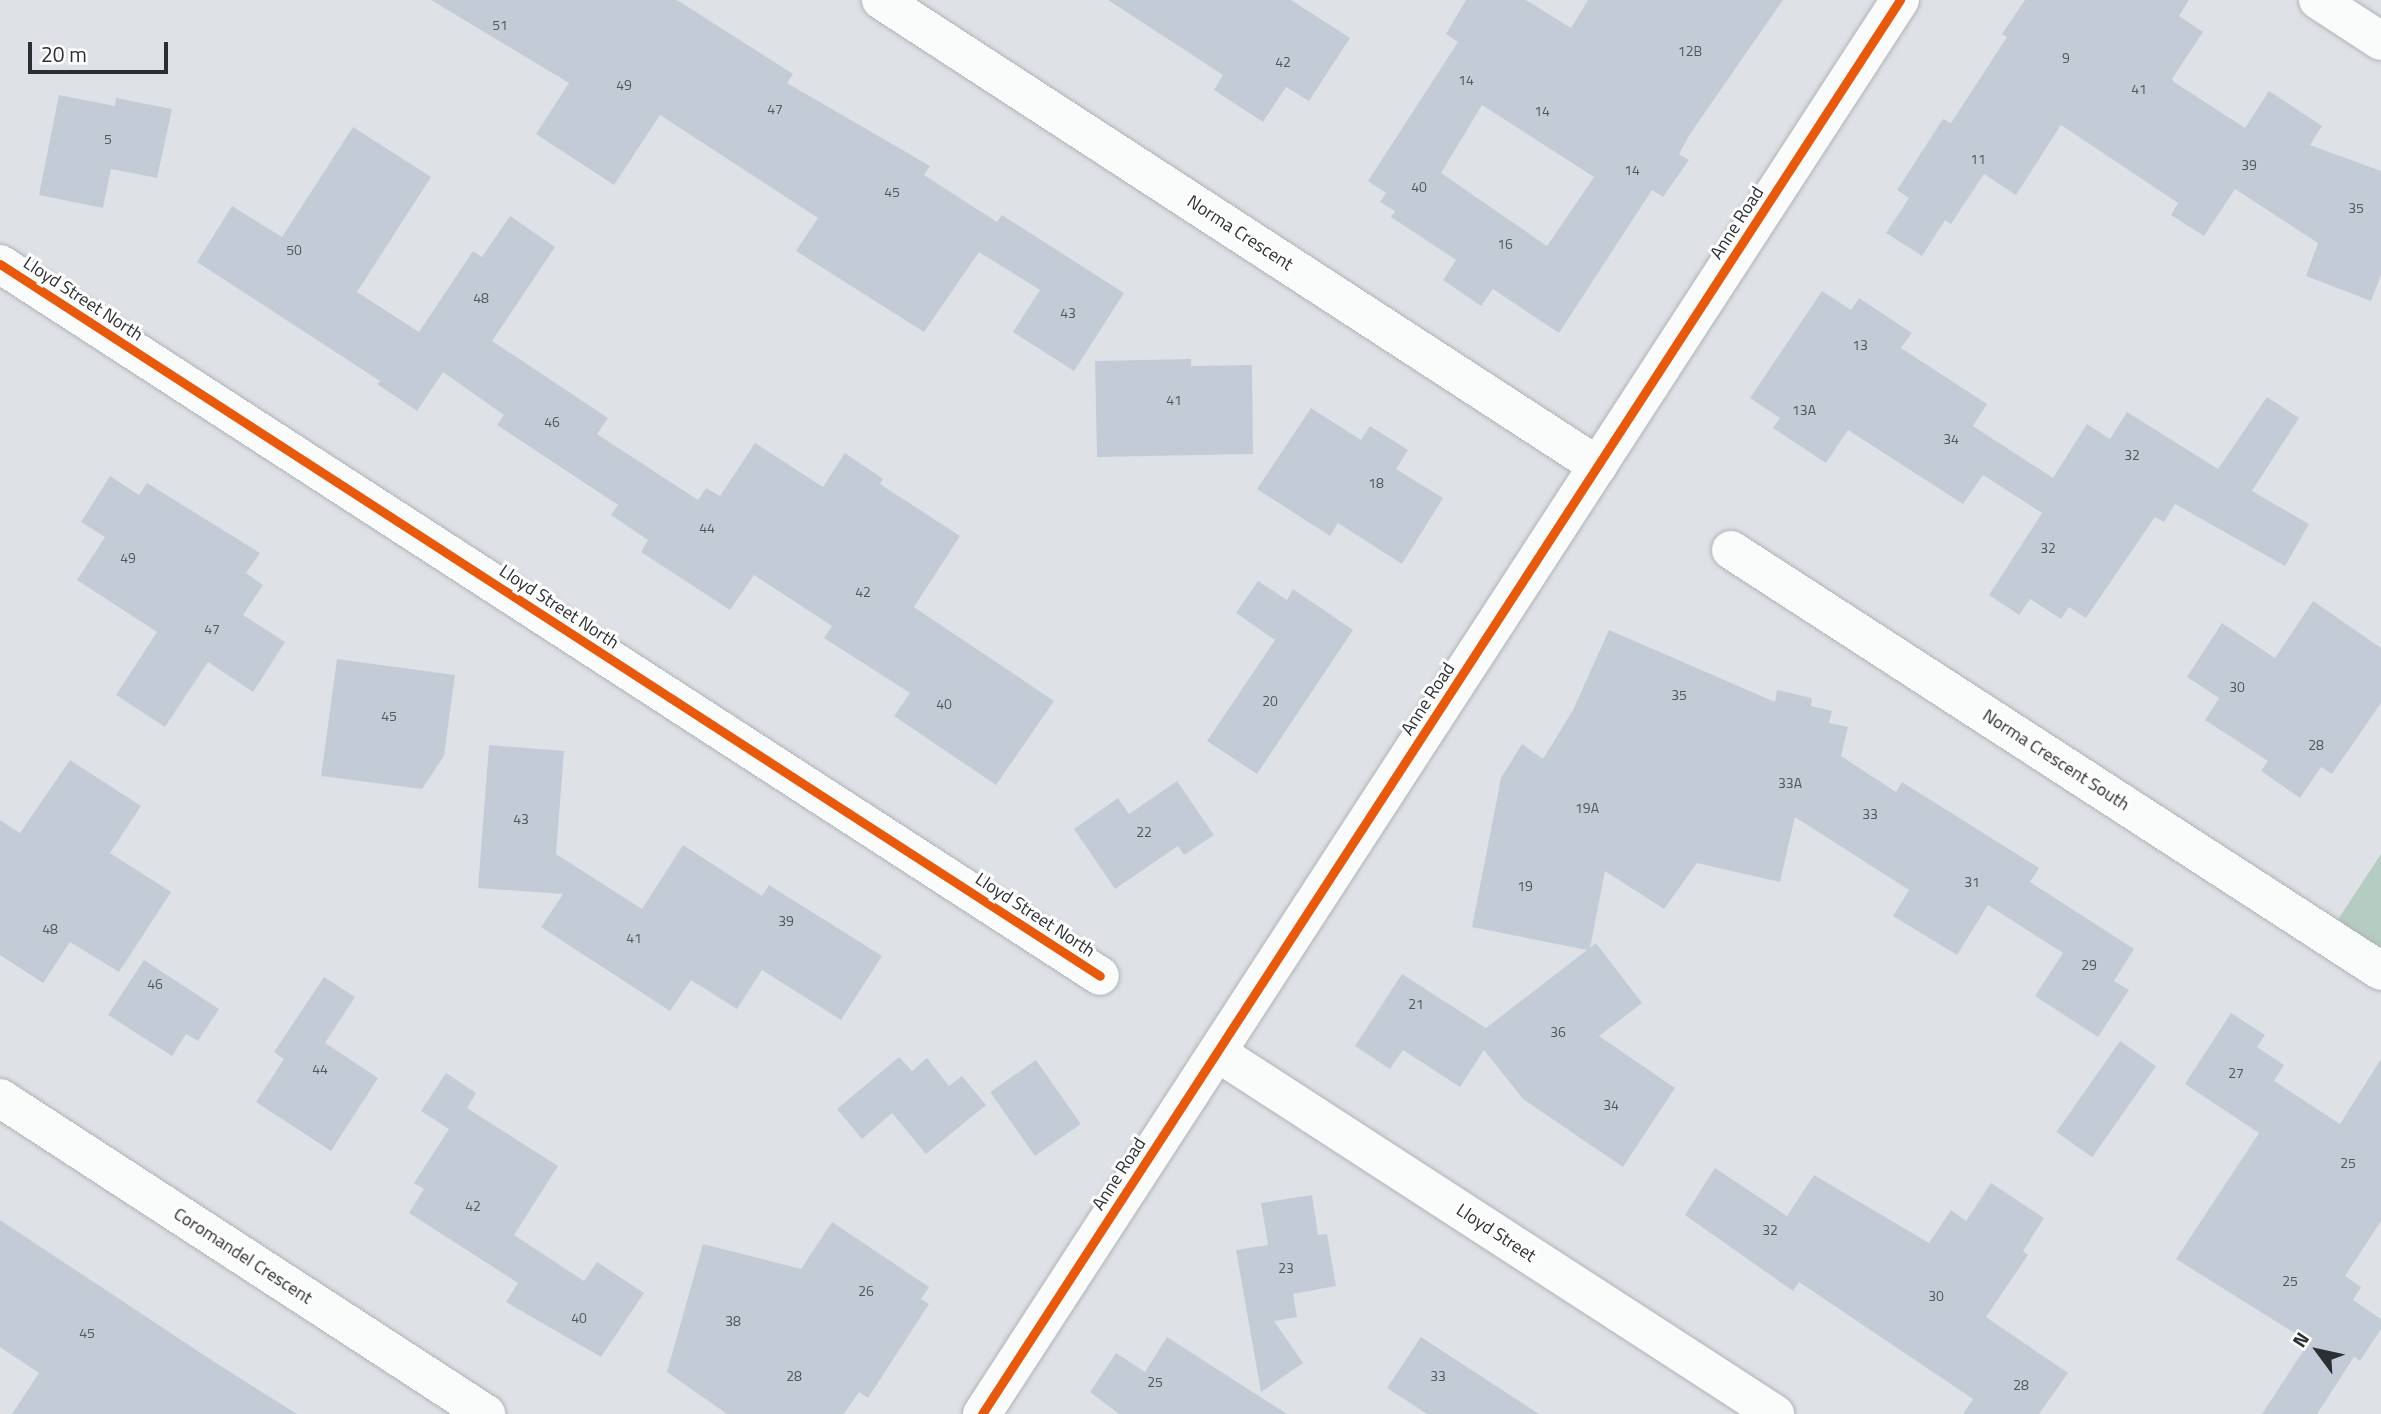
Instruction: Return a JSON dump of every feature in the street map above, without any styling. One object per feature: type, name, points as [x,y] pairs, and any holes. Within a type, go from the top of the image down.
[{"type":"street","name":"Norma Crescent","points":[[881,0],[1598,466]]},
{"type":"street","name":"Anne Road","points":[[982,1414],[1900,0]]},
{"type":"street","points":[[2318,0],[2381,41]]},
{"type":"street","name":"Lloyd Street North","points":[[0,264],[1100,976]]},
{"type":"street","name":"Norma Crescent South","points":[[1731,550],[2381,971]]},
{"type":"street","name":"Lloyd Street","points":[[1218,1052],[1774,1414]]},
{"type":"street","name":"Coromandel Crescent","points":[[0,1098],[486,1414]]},
{"type":"green space","points":[[2381,854],[2381,971],[2327,936]]},
{"type":"building","points":[[431,0],[677,0],[793,74],[787,83],[930,166],[924,175],[997,222],[1002,215],[1124,293],[1074,371],[1013,332],[1040,290],[979,252],[924,332],[796,251],[818,218],[660,115],[614,185],[536,134],[569,83]]},
{"type":"building","points":[[1108,0],[1291,0],[1350,38],[1309,101],[1286,87],[1263,122],[1214,90],[1223,75]]},
{"type":"building","points":[[1466,0],[1526,0],[1571,28],[1588,0],[1783,0],[1690,134],[1679,154],[1689,160],[1663,197],[1652,190],[1559,333],[1493,289],[1481,306],[1443,280],[1456,260],[1391,217],[1395,211],[1380,202],[1386,193],[1368,181],[1458,42],[1446,34]],"holes":[[[1482,105],[1594,177],[1547,246],[1441,173]]]},
{"type":"building","points":[[2025,0],[2189,0],[2179,16],[2203,32],[2172,79],[2174,82],[2245,128],[2269,91],[2322,126],[2310,145],[2381,171],[2381,275],[2371,301],[2306,276],[2318,243],[2235,189],[2204,236],[2171,215],[2178,203],[2061,125],[2016,195],[1984,174],[1951,224],[1945,220],[1922,256],[1886,233],[1909,198],[1897,190],[1943,119],[1951,123],[2007,37],[2002,34]]},
{"type":"building","points":[[59,95],[115,106],[116,98],[172,109],[157,178],[111,169],[103,208],[39,195]]},
{"type":"building","points":[[353,127],[431,177],[357,292],[419,332],[473,251],[482,257],[510,216],[555,247],[492,341],[608,418],[597,434],[698,500],[706,488],[720,496],[755,443],[823,487],[845,453],[883,479],[880,484],[960,536],[914,607],[1054,701],[996,785],[894,716],[910,693],[824,638],[832,626],[754,575],[730,610],[641,552],[648,540],[611,515],[618,505],[497,425],[504,415],[443,372],[417,411],[377,384],[380,381],[197,262],[232,206],[282,237]]},
{"type":"building","points":[[1822,291],[1851,310],[1859,298],[1912,333],[1901,348],[1987,404],[1973,426],[2053,478],[2087,424],[2110,439],[2127,412],[2218,469],[2267,397],[2299,418],[2252,491],[2309,524],[2285,566],[2175,504],[2164,522],[2155,517],[2086,618],[2069,607],[2061,619],[2030,599],[2019,615],[1989,595],[2042,513],[1983,475],[1963,504],[1848,430],[1826,463],[1773,428],[1780,418],[1750,398]]},
{"type":"building","points":[[1191,359],[1191,366],[1252,365],[1253,454],[1097,457],[1095,361]]},
{"type":"building","points":[[1311,408],[1361,440],[1370,426],[1408,450],[1396,469],[1443,498],[1402,564],[1338,523],[1330,536],[1257,489]]},
{"type":"building","points":[[110,476],[139,495],[147,483],[260,553],[246,573],[263,585],[243,615],[285,642],[253,692],[208,662],[165,727],[116,695],[157,632],[77,580],[105,537],[81,522]]},
{"type":"building","points":[[1258,581],[1287,600],[1293,589],[1353,630],[1257,774],[1207,741],[1275,640],[1236,613]]},
{"type":"building","points":[[2313,601],[2381,648],[2381,703],[2332,774],[2321,767],[2300,798],[2261,771],[2268,761],[2205,720],[2219,698],[2187,677],[2222,623],[2275,658]]},
{"type":"building","points":[[1609,630],[1775,702],[1777,690],[1812,698],[1811,706],[1832,711],[1829,723],[1848,727],[1841,756],[1896,792],[1902,782],[2039,868],[2030,882],[2134,949],[2114,981],[2129,990],[2098,1037],[2035,996],[2063,953],[1988,905],[1957,955],[1893,916],[1909,890],[1795,817],[1780,882],[1697,863],[1664,909],[1605,871],[1590,948],[1596,943],[1642,1003],[1599,1036],[1675,1088],[1623,1167],[1523,1099],[1484,1050],[1460,1087],[1403,1050],[1390,1069],[1355,1046],[1402,974],[1486,1028],[1587,950],[1472,927],[1501,778],[1522,744],[1543,759],[1573,710]]},
{"type":"building","points":[[337,659],[455,675],[444,756],[422,789],[321,776]]},
{"type":"building","points":[[489,745],[564,751],[556,854],[642,909],[683,845],[762,896],[769,885],[882,956],[841,1020],[762,970],[737,1009],[691,980],[670,1011],[541,927],[563,894],[478,888]]},
{"type":"building","points":[[70,760],[141,806],[110,853],[171,892],[119,972],[70,942],[43,983],[0,955],[0,820],[20,833]]},
{"type":"building","points":[[1177,781],[1214,835],[1184,855],[1178,846],[1115,889],[1074,829],[1118,798],[1129,814]]},
{"type":"building","points":[[144,960],[219,1009],[198,1041],[186,1034],[172,1056],[108,1015]]},
{"type":"building","points":[[324,977],[355,997],[325,1043],[378,1078],[331,1151],[256,1102],[284,1059],[274,1052]]},
{"type":"building","points":[[2231,1013],[2265,1035],[2257,1047],[2284,1065],[2274,1081],[2340,1124],[2381,1059],[2381,1221],[2345,1276],[2361,1287],[2353,1300],[2381,1319],[2381,1329],[2360,1361],[2354,1357],[2317,1414],[2262,1414],[2309,1342],[2176,1259],[2259,1133],[2185,1084]]},
{"type":"building","points":[[2120,1041],[2156,1066],[2092,1157],[2056,1132]]},
{"type":"building","points":[[899,1057],[912,1071],[927,1058],[949,1086],[962,1076],[986,1105],[926,1154],[892,1113],[862,1139],[837,1109]]},
{"type":"building","points":[[1036,1060],[1081,1124],[1035,1156],[990,1092]]},
{"type":"building","points":[[446,1073],[476,1093],[467,1108],[558,1166],[514,1235],[584,1281],[597,1262],[644,1293],[601,1357],[506,1302],[518,1283],[409,1213],[424,1189],[414,1183],[449,1129],[421,1111]]},
{"type":"building","points":[[1715,1168],[1787,1216],[1814,1175],[1929,1243],[1951,1210],[1966,1221],[1991,1183],[2044,1218],[2023,1251],[2028,1255],[1986,1317],[2068,1373],[2039,1414],[1963,1414],[1973,1399],[1799,1282],[1793,1291],[1685,1215]]},
{"type":"building","points":[[1312,1195],[1318,1235],[1327,1234],[1336,1286],[1293,1294],[1297,1317],[1274,1321],[1303,1363],[1261,1392],[1236,1250],[1268,1245],[1261,1203]]},
{"type":"building","points":[[0,1220],[297,1414],[12,1414],[39,1373],[0,1347]]},
{"type":"building","points":[[832,1222],[929,1287],[921,1299],[929,1304],[868,1398],[859,1392],[844,1414],[727,1414],[667,1372],[703,1244],[801,1269]]},
{"type":"building","points":[[1167,1337],[1287,1414],[1119,1414],[1090,1392],[1116,1353],[1145,1372]]},
{"type":"building","points":[[1421,1337],[1539,1414],[1427,1414],[1387,1388]]},
{"type":"cycle path","points":[[982,1414],[1900,0]]},
{"type":"cycle path","points":[[0,264],[1100,976]]}]
